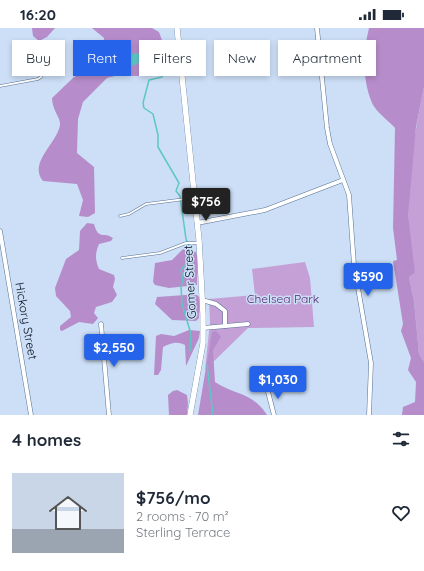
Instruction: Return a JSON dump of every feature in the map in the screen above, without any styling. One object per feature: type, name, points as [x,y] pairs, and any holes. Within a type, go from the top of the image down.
[{"type":"street","name":"Gomer Street","points":[[177,28],[199,244],[203,328],[203,343],[190,415]]},
{"type":"street","points":[[318,28],[327,128],[330,144],[349,195],[354,265],[371,363],[369,415]]},
{"type":"street","points":[[197,223],[265,210],[344,180]]},
{"type":"street","name":"Hickory Street","points":[[0,231],[32,415]]},
{"type":"street","points":[[202,300],[216,304],[225,311],[225,326]]},
{"type":"street","points":[[101,324],[109,415]]},
{"type":"street","points":[[203,328],[248,324]]},
{"type":"street","points":[[267,388],[274,415]]},
{"type":"lane","points":[[0,86],[38,79],[42,76]]},
{"type":"lane","points":[[120,216],[129,214],[146,204],[194,198]]},
{"type":"lane","points":[[122,258],[160,254],[186,242],[199,244]]},
{"type":"green space","points":[[424,87],[424,362],[419,354],[414,301],[409,277],[415,273],[408,228],[408,204],[409,180],[415,132]]},
{"type":"green space","name":"Chelsea Park","points":[[305,262],[310,278],[314,327],[248,328],[205,370],[210,322],[209,299],[255,295],[252,269]]},
{"type":"shaded area","points":[[32,28],[55,28],[47,37],[41,40],[38,40],[33,36]]},
{"type":"shaded area","points":[[92,28],[152,28],[159,32],[162,40],[139,40],[139,76],[131,76],[131,40],[104,40],[104,38]]},
{"type":"shaded area","points":[[369,28],[424,28],[424,87],[416,127],[408,215],[415,273],[409,277],[414,301],[419,354],[424,362],[424,415],[402,415],[403,407],[415,402],[416,382],[408,370],[411,358],[401,331],[403,324],[393,261],[397,260],[393,228],[395,128],[376,110],[366,85],[365,76],[376,76],[376,40],[367,40]]},
{"type":"shaded area","points":[[136,53],[139,54],[139,62],[133,66],[131,65],[131,54]]},
{"type":"shaded area","points":[[115,76],[107,78],[83,102],[78,119],[77,153],[94,167],[95,213],[88,217],[79,216],[83,200],[77,184],[43,181],[39,174],[41,160],[58,132],[60,125],[53,106],[52,98],[74,77]]},
{"type":"shaded area","points":[[87,223],[94,224],[100,234],[113,238],[111,241],[99,244],[96,253],[96,260],[99,269],[114,275],[115,279],[113,287],[117,295],[112,302],[96,307],[94,313],[98,318],[93,324],[79,322],[62,331],[60,330],[60,326],[71,317],[70,311],[56,296],[55,288],[66,259],[79,250],[80,231]]},
{"type":"shaded area","points":[[183,249],[196,252],[198,260],[197,285],[169,288],[155,285],[153,282],[155,263],[172,260]]},
{"type":"shaded area","points":[[197,295],[200,298],[199,318],[196,321],[172,320],[155,304],[157,297]]},
{"type":"shaded area","points":[[189,330],[200,331],[199,338],[186,366],[185,345],[179,343],[171,344],[163,347],[161,370],[158,375],[154,375],[156,336],[161,334],[174,336]]},
{"type":"shaded area","points":[[216,331],[221,337],[213,350],[215,382],[249,398],[261,407],[267,415],[198,415],[212,332]]},
{"type":"shaded area","points":[[177,390],[187,395],[187,415],[169,415],[168,395]]},
{"type":"waterway","points":[[162,76],[149,80],[143,103],[144,108],[153,114],[158,135],[158,147],[179,183],[176,191],[180,196],[186,239],[193,257],[193,268],[184,266],[181,270],[183,280],[181,286],[182,304],[191,334],[190,351]]},
{"type":"waterway","points":[[207,365],[213,415]]}]
